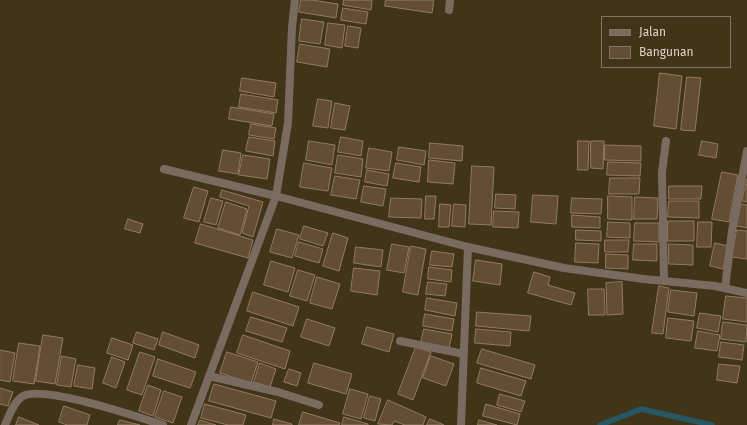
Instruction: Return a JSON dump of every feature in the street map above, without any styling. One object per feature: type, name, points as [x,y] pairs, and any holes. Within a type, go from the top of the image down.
[{"type":"street","points":[[191,425],[276,196],[288,123],[292,27],[295,0]]},
{"type":"street","points":[[449,10],[450,0]]},
{"type":"street","points":[[664,280],[662,172],[666,141]]},
{"type":"street","points":[[725,288],[732,231],[747,151]]},
{"type":"street","points":[[164,169],[276,196],[468,247],[564,268],[644,279],[715,286],[747,294]]},
{"type":"street","points":[[461,425],[468,247]]},
{"type":"street","points":[[400,341],[464,354]]},
{"type":"street","points":[[209,376],[278,392],[319,405]]},
{"type":"street","points":[[5,425],[16,403],[21,397],[27,394],[38,393],[106,407],[163,425]]},
{"type":"building","points":[[301,0],[338,4],[336,18],[299,12]]},
{"type":"building","points":[[344,0],[372,0],[371,10],[343,5]]},
{"type":"building","points":[[386,0],[434,0],[432,13],[385,6]]},
{"type":"building","points":[[343,8],[368,12],[366,24],[341,20]]},
{"type":"building","points":[[302,19],[324,22],[320,44],[299,41]]},
{"type":"building","points":[[328,23],[345,25],[342,48],[325,45]]},
{"type":"building","points":[[348,26],[361,28],[358,48],[345,46]]},
{"type":"building","points":[[300,44],[330,49],[327,67],[297,62]]},
{"type":"building","points":[[660,73],[682,76],[676,129],[654,126]]},
{"type":"building","points":[[687,77],[701,78],[695,131],[681,130]]},
{"type":"building","points":[[242,78],[276,83],[274,97],[240,91]]},
{"type":"building","points":[[241,94],[278,100],[276,113],[239,107]]},
{"type":"building","points":[[318,99],[332,101],[328,128],[313,126]]},
{"type":"building","points":[[335,103],[350,106],[345,130],[331,128]]},
{"type":"building","points":[[231,107],[274,114],[272,126],[229,119]]},
{"type":"building","points":[[251,124],[276,128],[274,139],[249,135]]},
{"type":"building","points":[[249,137],[275,141],[273,156],[246,151]]},
{"type":"building","points":[[341,137],[363,141],[361,156],[338,152]]},
{"type":"building","points":[[309,141],[335,145],[332,165],[306,160]]},
{"type":"building","points":[[578,141],[589,141],[588,170],[578,170]]},
{"type":"building","points":[[591,141],[604,141],[603,169],[591,168]]},
{"type":"building","points":[[702,141],[718,144],[716,158],[699,155]]},
{"type":"building","points":[[430,143],[463,146],[462,161],[429,158]]},
{"type":"building","points":[[605,145],[641,146],[641,161],[605,160]]},
{"type":"building","points":[[399,147],[426,151],[424,165],[397,160]]},
{"type":"building","points":[[369,148],[392,152],[389,171],[366,168]]},
{"type":"building","points":[[223,150],[241,153],[238,174],[219,171]]},
{"type":"building","points":[[243,155],[270,159],[267,179],[239,175]]},
{"type":"building","points":[[338,155],[363,159],[361,177],[335,173]]},
{"type":"building","points":[[429,160],[455,163],[453,184],[428,182]]},
{"type":"building","points":[[608,162],[641,163],[640,176],[607,175]]},
{"type":"building","points":[[304,163],[332,168],[328,191],[300,187]]},
{"type":"building","points":[[396,163],[421,167],[419,182],[393,178]]},
{"type":"building","points":[[472,166],[494,167],[491,225],[469,224]]},
{"type":"building","points":[[367,170],[389,174],[387,186],[365,182]]},
{"type":"building","points":[[722,172],[738,175],[729,222],[712,219]]},
{"type":"building","points":[[335,176],[360,180],[356,199],[331,195]]},
{"type":"building","points":[[610,178],[640,178],[639,194],[609,194]]},
{"type":"building","points":[[747,179],[747,202],[742,201]]},
{"type":"building","points":[[364,186],[386,189],[383,206],[361,202]]},
{"type":"building","points":[[669,186],[702,186],[701,199],[669,199]]},
{"type":"building","points":[[194,187],[208,191],[199,222],[184,218]]},
{"type":"building","points":[[222,190],[263,202],[253,237],[242,233],[249,206],[220,197]]},
{"type":"building","points":[[496,194],[516,195],[515,209],[495,208]]},
{"type":"building","points":[[533,195],[558,196],[556,224],[531,222]]},
{"type":"building","points":[[426,196],[436,196],[434,219],[425,219]]},
{"type":"building","points":[[608,196],[632,197],[632,220],[608,219]]},
{"type":"building","points":[[635,197],[658,198],[657,219],[634,219]]},
{"type":"building","points":[[211,198],[223,201],[216,225],[204,222]]},
{"type":"building","points":[[391,198],[422,199],[421,218],[389,217]]},
{"type":"building","points":[[572,198],[602,199],[601,214],[571,213]]},
{"type":"building","points":[[669,201],[699,201],[699,218],[668,217]]},
{"type":"building","points":[[226,202],[247,209],[240,235],[218,228]]},
{"type":"building","points":[[440,204],[451,205],[449,227],[439,227]]},
{"type":"building","points":[[454,204],[466,205],[465,227],[452,226]]},
{"type":"building","points":[[741,204],[747,205],[747,228],[737,226]]},
{"type":"building","points":[[494,211],[519,212],[518,228],[493,227]]},
{"type":"building","points":[[572,215],[600,217],[600,228],[572,227]]},
{"type":"building","points":[[128,219],[143,224],[140,233],[125,229]]},
{"type":"building","points":[[668,221],[694,221],[694,241],[668,241]]},
{"type":"building","points":[[608,222],[630,223],[630,238],[607,237]]},
{"type":"building","points":[[698,222],[712,222],[711,247],[697,247]]},
{"type":"building","points":[[635,223],[659,223],[659,242],[634,241]]},
{"type":"building","points":[[201,224],[253,240],[248,258],[195,243]]},
{"type":"building","points":[[304,226],[328,233],[323,246],[300,239]]},
{"type":"building","points":[[277,229],[299,235],[292,258],[270,252]]},
{"type":"building","points":[[576,230],[601,231],[601,241],[576,240]]},
{"type":"building","points":[[737,230],[747,231],[747,259],[732,257]]},
{"type":"building","points":[[333,233],[348,238],[339,271],[323,266]]},
{"type":"building","points":[[605,240],[629,240],[628,252],[605,252]]},
{"type":"building","points":[[299,242],[323,249],[319,263],[295,256]]},
{"type":"building","points":[[576,243],[599,244],[598,263],[575,262]]},
{"type":"building","points":[[715,243],[728,246],[723,269],[710,266]]},
{"type":"building","points":[[392,244],[409,247],[404,273],[387,270]]},
{"type":"building","points":[[634,244],[657,244],[657,261],[633,260]]},
{"type":"building","points":[[669,244],[693,245],[693,265],[669,264]]},
{"type":"building","points":[[411,246],[426,249],[418,295],[403,292]]},
{"type":"building","points":[[356,247],[383,250],[381,267],[354,263]]},
{"type":"building","points":[[432,251],[454,254],[452,267],[430,265]]},
{"type":"building","points":[[606,254],[628,255],[628,269],[606,268]]},
{"type":"building","points":[[476,260],[502,264],[500,285],[473,281]]},
{"type":"building","points":[[271,261],[295,268],[288,292],[264,285]]},
{"type":"building","points":[[429,267],[452,270],[451,282],[428,279]]},
{"type":"building","points":[[354,268],[380,271],[377,295],[351,291]]},
{"type":"building","points":[[298,270],[315,275],[307,301],[290,296]]},
{"type":"building","points":[[534,272],[550,277],[548,285],[575,293],[571,305],[528,293]]},
{"type":"building","points":[[317,277],[340,284],[332,309],[310,303]]},
{"type":"building","points":[[428,282],[447,284],[445,296],[426,294]]},
{"type":"building","points":[[622,282],[623,314],[607,315],[606,283]]},
{"type":"building","points":[[659,286],[669,288],[663,334],[652,333]]},
{"type":"building","points":[[588,289],[604,289],[605,315],[589,315]]},
{"type":"building","points":[[671,290],[697,293],[694,316],[668,312]]},
{"type":"building","points":[[253,292],[299,307],[293,326],[247,311]]},
{"type":"building","points":[[726,296],[747,298],[747,322],[723,319]]},
{"type":"building","points":[[427,298],[457,303],[455,316],[425,310]]},
{"type":"building","points":[[477,312],[531,316],[529,331],[476,326]]},
{"type":"building","points":[[700,313],[721,316],[718,332],[697,328]]},
{"type":"building","points":[[425,314],[454,319],[452,331],[423,326]]},
{"type":"building","points":[[251,317],[287,328],[282,342],[246,331]]},
{"type":"building","points":[[668,318],[694,321],[691,341],[666,338]]},
{"type":"building","points":[[307,319],[335,328],[329,346],[301,337]]},
{"type":"building","points":[[723,322],[747,325],[746,342],[721,339]]},
{"type":"building","points":[[367,327],[394,334],[389,352],[362,344]]},
{"type":"building","points":[[424,329],[452,334],[449,348],[421,343]]},
{"type":"building","points":[[476,329],[511,332],[510,346],[475,343]]},
{"type":"building","points":[[698,331],[720,335],[717,351],[695,348]]},
{"type":"building","points":[[137,332],[158,339],[154,350],[133,343]]},
{"type":"building","points":[[163,332],[199,345],[195,358],[159,345]]},
{"type":"building","points":[[43,335],[63,338],[55,384],[36,381]]},
{"type":"building","points":[[243,335],[290,351],[285,369],[237,353]]},
{"type":"building","points":[[112,338],[133,345],[128,360],[107,353]]},
{"type":"building","points":[[721,342],[744,345],[742,360],[719,357]]},
{"type":"building","points":[[19,343],[40,346],[34,384],[13,381]]},
{"type":"building","points":[[416,347],[431,352],[413,400],[398,394]]},
{"type":"building","points":[[482,349],[535,365],[531,379],[477,363]]},
{"type":"building","points":[[0,350],[15,353],[10,382],[0,380]]},
{"type":"building","points":[[140,352],[155,357],[142,395],[127,390]]},
{"type":"building","points":[[227,352],[258,362],[251,383],[220,373]]},
{"type":"building","points":[[62,356],[76,359],[71,387],[57,385]]},
{"type":"building","points":[[431,356],[454,364],[446,386],[423,378]]},
{"type":"building","points":[[112,357],[125,362],[116,388],[103,383]]},
{"type":"building","points":[[158,359],[196,372],[190,388],[153,376]]},
{"type":"building","points":[[260,363],[276,369],[270,387],[254,382]]},
{"type":"building","points":[[314,363],[352,374],[346,394],[308,383]]},
{"type":"building","points":[[719,364],[740,366],[737,383],[717,380]]},
{"type":"building","points":[[78,365],[95,368],[92,389],[74,386]]},
{"type":"building","points":[[481,368],[526,381],[521,396],[477,383]]},
{"type":"building","points":[[289,369],[301,373],[297,386],[284,382]]},
{"type":"building","points":[[214,384],[276,401],[271,418],[209,401]]},
{"type":"building","points":[[148,385],[161,390],[153,416],[139,411]]},
{"type":"building","points":[[0,388],[13,392],[8,406],[0,404]]},
{"type":"building","points":[[350,389],[368,394],[361,419],[343,414]]},
{"type":"building","points":[[164,391],[182,397],[173,423],[155,417]]},
{"type":"building","points":[[500,394],[525,401],[521,412],[497,405]]},
{"type":"building","points":[[370,396],[381,399],[375,421],[364,418]]},
{"type":"building","points":[[388,400],[426,417],[423,425],[405,425],[394,421],[392,425],[378,424]]},
{"type":"building","points":[[205,404],[246,415],[243,425],[228,425],[201,418]]},
{"type":"building","points":[[486,404],[520,414],[517,425],[483,416]]},
{"type":"building","points":[[64,406],[90,415],[87,425],[67,425],[59,422]]},
{"type":"building","points":[[303,412],[340,423],[339,425],[299,425]]},
{"type":"building","points":[[19,417],[39,425],[16,425]]},
{"type":"building","points":[[344,417],[368,424],[368,425],[342,425]]},
{"type":"building","points":[[274,419],[292,424],[292,425],[273,425]]},
{"type":"building","points":[[430,419],[444,425],[427,425]]},
{"type":"building","points":[[120,420],[140,425],[118,425]]},
{"type":"building","points":[[200,420],[216,425],[198,425]]},
{"type":"building","points":[[479,420],[497,425],[478,425]]},
{"type":"waterway","points":[[600,425],[641,409],[712,425]]}]
